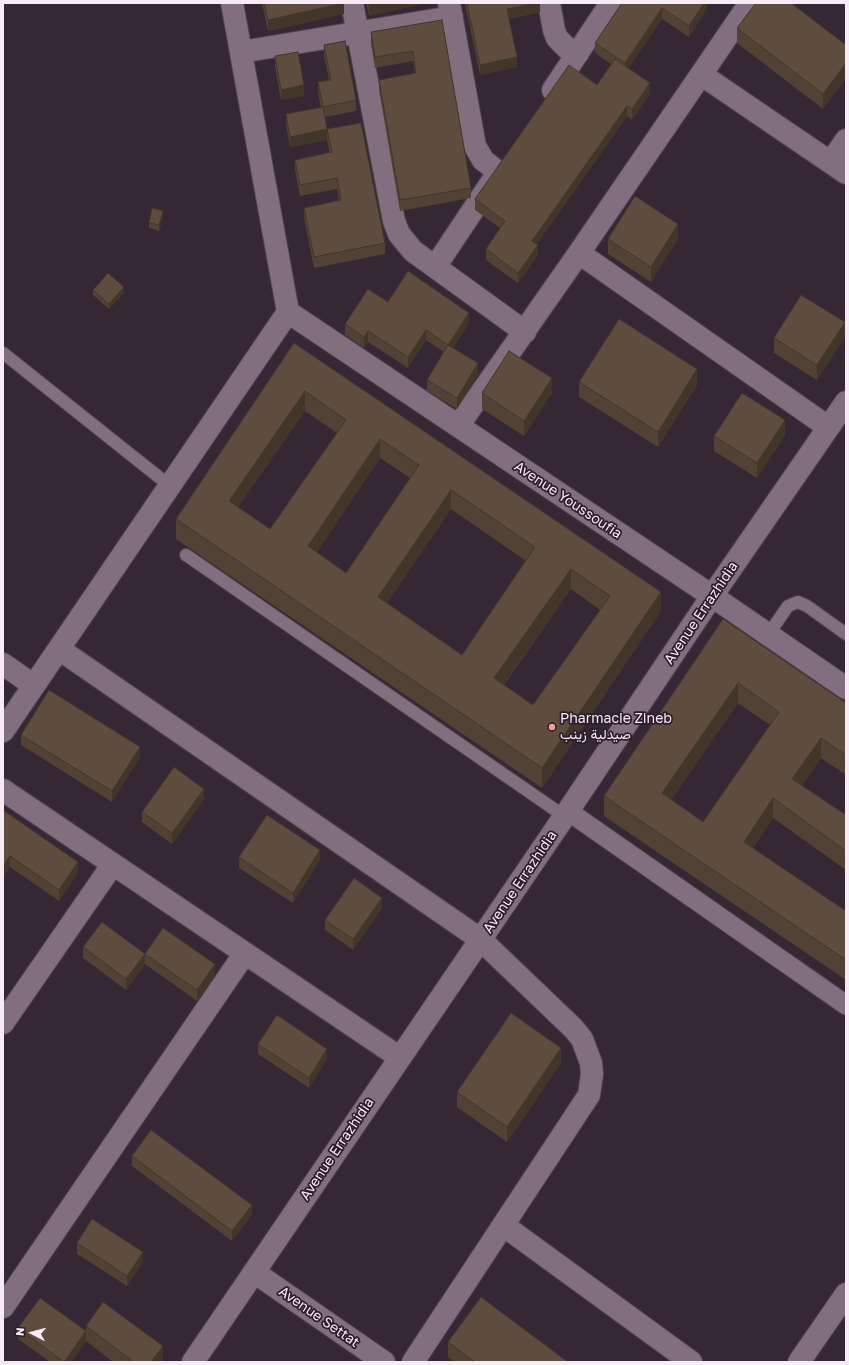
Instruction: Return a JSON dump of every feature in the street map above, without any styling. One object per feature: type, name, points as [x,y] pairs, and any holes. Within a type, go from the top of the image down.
[{"type":"street","points":[[3,731],[288,312],[232,3]]},
{"type":"street","points":[[352,3],[394,221],[406,243],[413,252],[525,332]]},
{"type":"street","points":[[548,3],[557,38],[570,50],[578,53]]},
{"type":"street","points":[[542,106],[611,3]]},
{"type":"street","points":[[458,426],[525,332],[750,3]]},
{"type":"street","points":[[241,52],[358,33],[451,10],[475,146],[483,160],[503,165],[435,267]]},
{"type":"street","points":[[702,75],[838,168],[846,140]]},
{"type":"street","points":[[579,253],[828,428]]},
{"type":"street","name":"Avenue Youssoufia","points":[[288,312],[712,596],[846,688]]},
{"type":"street","name":"Avenue Errazhidia","points":[[193,1362],[712,596],[846,402]]},
{"type":"street","points":[[59,649],[480,940],[574,1029],[587,1051],[592,1074],[589,1095],[413,1362]]},
{"type":"street","points":[[3,664],[33,685]]},
{"type":"street","points":[[3,790],[399,1057]]},
{"type":"street","points":[[566,813],[846,1005]]},
{"type":"street","points":[[3,1023],[113,864]]},
{"type":"street","points":[[3,1307],[245,953]]},
{"type":"street","points":[[503,1226],[691,1362]]},
{"type":"street","name":"Avenue Settat","points":[[254,1272],[384,1362]]},
{"type":"street","points":[[800,1362],[846,1294]]},
{"type":"lane","points":[[3,353],[170,486]]},
{"type":"lane","points":[[186,555],[566,813]]},
{"type":"lane","points":[[768,635],[788,606],[798,602],[807,606],[846,634]]},
{"type":"building","points":[[264,3],[344,3],[268,20]]},
{"type":"building","points":[[369,3],[380,3],[369,5]]},
{"type":"building","points":[[467,3],[536,3],[507,9],[517,57],[480,65]]},
{"type":"building","points":[[622,3],[704,3],[689,26],[662,8],[625,63],[595,43]]},
{"type":"building","points":[[756,3],[791,3],[846,45],[846,63],[823,94],[737,28]]},
{"type":"building","points":[[442,20],[471,188],[400,200],[379,80],[416,73],[413,51],[375,57],[371,32]]},
{"type":"building","points":[[345,41],[356,100],[323,107],[318,82],[331,80],[324,45]]},
{"type":"building","points":[[298,52],[304,85],[281,90],[275,56]]},
{"type":"building","points":[[615,59],[650,83],[632,109],[627,106],[532,241],[538,245],[518,273],[486,249],[505,221],[475,199],[569,65],[597,85]]},
{"type":"building","points":[[323,107],[327,129],[290,137],[286,114]]},
{"type":"building","points":[[361,123],[385,243],[314,257],[304,208],[341,200],[337,178],[300,185],[295,160],[332,152],[327,129]]},
{"type":"building","points":[[635,196],[678,224],[651,267],[608,239]]},
{"type":"building","points":[[152,208],[163,211],[159,225],[149,223]]},
{"type":"building","points":[[408,271],[469,313],[448,345],[426,330],[408,357],[368,331],[364,337],[345,324],[368,289],[388,302]]},
{"type":"building","points":[[108,273],[124,287],[109,304],[93,290]]},
{"type":"building","points":[[801,295],[845,322],[817,365],[774,338]]},
{"type":"building","points":[[619,319],[697,369],[658,432],[579,382]]},
{"type":"building","points":[[294,343],[661,592],[542,768],[176,519]],"holes":[[[305,391],[346,420],[270,529],[229,501]],[[380,439],[419,465],[346,573],[308,546]],[[451,490],[535,547],[462,655],[378,597]],[[571,569],[610,596],[533,705],[494,678]]]},
{"type":"building","points":[[448,345],[478,363],[457,398],[427,380]]},
{"type":"building","points":[[509,351],[552,378],[524,421],[482,393]]},
{"type":"building","points":[[742,393],[785,420],[757,463],[714,436]]},
{"type":"building","points":[[723,619],[846,703],[846,755],[821,738],[792,779],[846,815],[846,851],[773,798],[744,842],[846,911],[846,960],[604,796]],"holes":[[[738,683],[779,712],[703,822],[662,793]]]},
{"type":"building","points":[[49,690],[140,747],[112,791],[21,735]]},
{"type":"building","points":[[174,767],[204,789],[172,833],[142,812]]},
{"type":"building","points":[[3,810],[78,862],[59,890],[10,856],[3,867]]},
{"type":"building","points":[[267,815],[320,850],[293,893],[239,857]]},
{"type":"building","points":[[354,878],[382,898],[353,939],[325,920]]},
{"type":"building","points":[[102,922],[145,954],[126,979],[83,947]]},
{"type":"building","points":[[163,928],[215,964],[197,990],[145,954]]},
{"type":"building","points":[[511,1013],[561,1048],[507,1127],[457,1092]]},
{"type":"building","points":[[277,1015],[327,1049],[309,1078],[258,1044]]},
{"type":"building","points":[[151,1130],[252,1205],[232,1231],[132,1156]]},
{"type":"building","points":[[92,1219],[143,1252],[127,1276],[77,1243]]},
{"type":"building","points":[[481,1297],[568,1362],[475,1362],[448,1342]]},
{"type":"building","points":[[40,1298],[86,1331],[64,1362],[18,1328]]},
{"type":"building","points":[[103,1302],[163,1346],[151,1362],[134,1362],[86,1326]]},
{"type":"place","name":"Pharmacie Zineb صيدلية زينب","points":[[552,727]]}]
